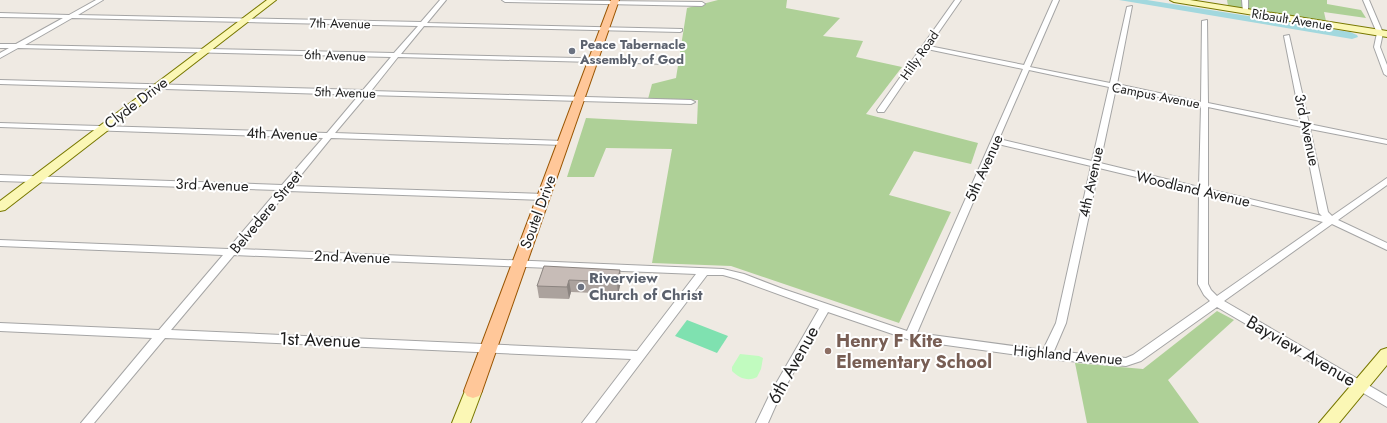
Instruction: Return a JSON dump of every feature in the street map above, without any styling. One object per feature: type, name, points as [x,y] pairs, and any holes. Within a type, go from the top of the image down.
[{"type":"main road","name":"Soutel Drive","points":[[473,391],[615,1]]},
{"type":"street","points":[[0,56],[100,0]]},
{"type":"street","name":"Clyde Drive","points":[[0,207],[272,0]]},
{"type":"street","name":"Belvedere Street","points":[[87,423],[443,0]]},
{"type":"street","points":[[505,0],[615,1],[702,4]]},
{"type":"street","name":"Hilly Road","points":[[881,110],[958,0]]},
{"type":"street","name":"5th Avenue","points":[[910,336],[1056,0]]},
{"type":"street","name":"Ribault Avenue","points":[[1174,0],[1384,34]]},
{"type":"street","points":[[1245,0],[1246,12]]},
{"type":"street","points":[[1366,0],[1384,34],[1377,48],[1387,74]]},
{"type":"street","name":"4th Avenue","points":[[1047,355],[1061,323],[1094,165],[1130,8]]},
{"type":"street","name":"7th Avenue","points":[[0,15],[680,30]]},
{"type":"street","points":[[1206,21],[1203,284],[1205,290],[1215,301]]},
{"type":"street","name":"3rd Avenue","points":[[1287,36],[1324,213],[1332,220]]},
{"type":"street","name":"6th Avenue","points":[[0,46],[670,62]]},
{"type":"street","name":"Campus Avenue","points":[[925,47],[1387,142]]},
{"type":"street","name":"5th Avenue","points":[[0,82],[691,102]]},
{"type":"street","name":"4th Avenue","points":[[0,125],[564,143]]},
{"type":"street","name":"Woodland Avenue","points":[[996,141],[1203,191],[1332,220],[1387,247]]},
{"type":"street","name":"3rd Avenue","points":[[0,178],[544,196]]},
{"type":"street","name":"Highland Avenue","points":[[704,271],[740,276],[910,336],[1047,355],[1126,362],[1137,358],[1215,301],[1387,181]]},
{"type":"street","name":"2nd Avenue","points":[[0,243],[704,271]]},
{"type":"street","points":[[588,423],[704,271]]},
{"type":"street","name":"Bayview Avenue","points":[[1215,301],[1387,402]]},
{"type":"street","name":"6th Avenue","points":[[762,423],[774,397],[825,307]]},
{"type":"street","name":"1st Avenue","points":[[0,327],[640,355]]},
{"type":"street","points":[[1328,423],[1387,354]]},
{"type":"street","name":"Soutel Drive","points":[[461,423],[473,391]]},
{"type":"green space","points":[[718,0],[787,0],[786,8],[840,18],[823,36],[863,41],[856,57],[902,67],[866,114],[978,143],[971,164],[914,151],[889,195],[951,212],[899,323],[731,266],[652,263],[672,149],[606,148],[594,177],[567,177],[586,118],[697,124],[698,100],[648,99],[652,84],[676,78],[687,8]]},
{"type":"green space","points":[[1227,0],[1327,0],[1327,4],[1361,10],[1366,18],[1324,12],[1326,21],[1228,6]]},
{"type":"green space","points":[[1217,311],[1234,320],[1168,380],[1199,423],[1087,423],[1075,363],[1143,369]]},
{"type":"green space","points":[[687,320],[728,336],[717,353],[675,336]]},
{"type":"green space","points":[[740,354],[759,356],[763,358],[761,369],[757,377],[747,379],[738,376],[732,371],[732,367]]},
{"type":"water","points":[[1119,0],[1147,0],[1350,32],[1358,37],[1352,39]]},
{"type":"building","points":[[544,266],[620,270],[617,282],[569,280],[567,287],[537,286]]},
{"type":"place","name":"Peace Tabernacle Assembly of God","points":[[572,51]]},
{"type":"place","name":"Riverview Church of Christ","points":[[581,287]]},
{"type":"place","name":"Henry F Kite Elementary School","points":[[828,351]]}]
